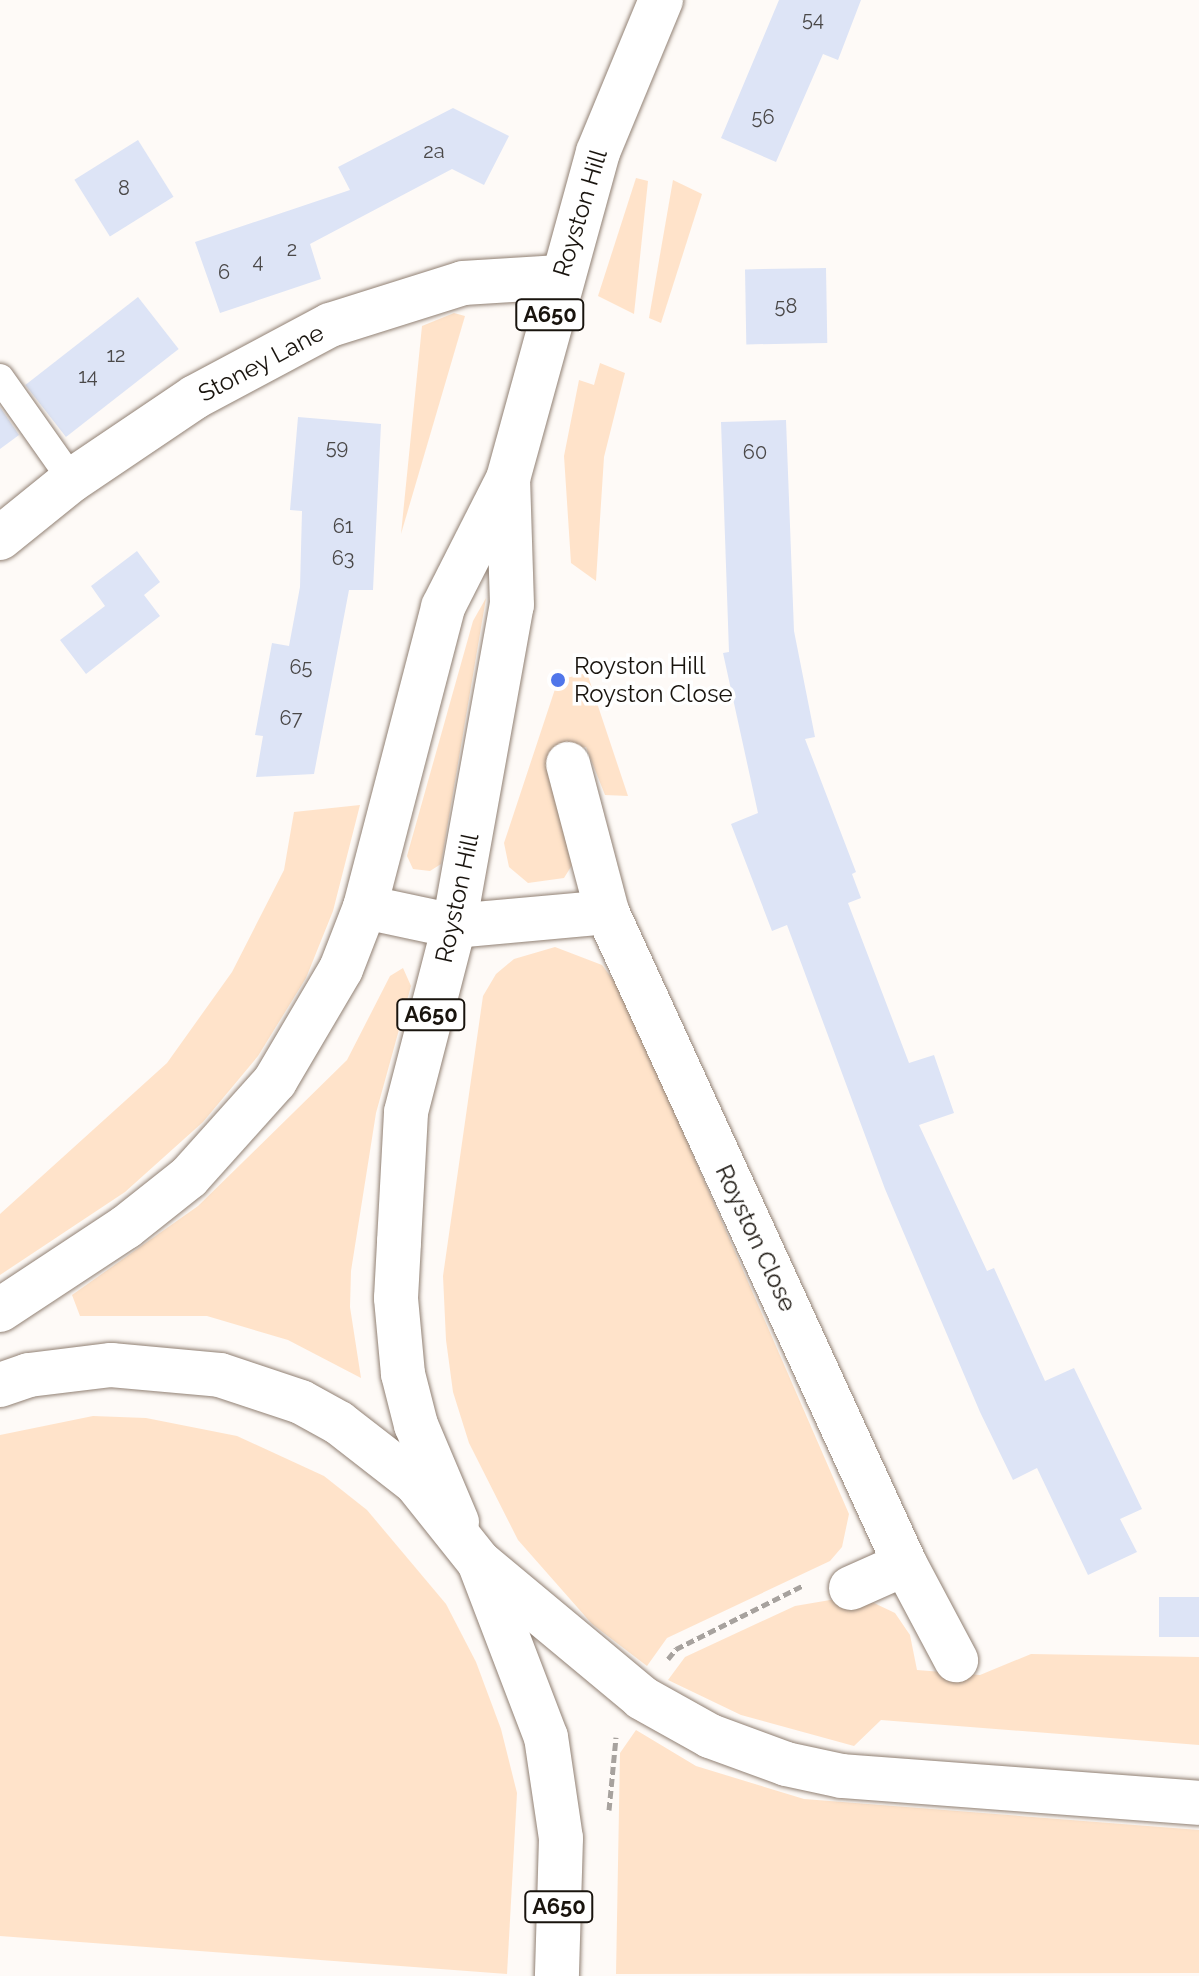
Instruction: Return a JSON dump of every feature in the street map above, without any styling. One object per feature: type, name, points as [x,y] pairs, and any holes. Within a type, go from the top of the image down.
[{"type":"main road","name":"Royston Hill","points":[[0,1310],[126,1227],[189,1177],[235,1131],[313,1023],[365,907],[443,607],[508,479],[560,277],[598,152],[661,0]]},
{"type":"main road","name":"Stoney Lane","points":[[0,538],[72,480],[195,397],[330,325],[463,283],[560,277]]},
{"type":"main road","name":"Royston Hill","points":[[472,1553],[416,1425],[403,1374],[396,1298],[406,1112],[454,926],[512,605],[508,479]]},
{"type":"main road","name":"Royston Close","points":[[568,764],[607,912],[905,1564],[956,1660]]},
{"type":"main road","points":[[365,907],[454,926],[607,912]]},
{"type":"main road","name":"A650","points":[[0,1385],[29,1375],[111,1365],[183,1369],[266,1389],[301,1402],[378,1449],[416,1483],[472,1553],[546,1737],[561,1838],[557,1976]]},
{"type":"main road","points":[[472,1553],[642,1698],[710,1736],[786,1764],[842,1776],[1199,1803]]},
{"type":"main road","points":[[851,1588],[905,1564]]},
{"type":"lane","points":[[0,378],[72,480]]},
{"type":"path","points":[[666,1662],[676,1649],[807,1584],[851,1588]]},
{"type":"path","points":[[609,1825],[612,1746],[618,1734]]},
{"type":"shaded area","points":[[636,178],[648,181],[634,314],[598,296]]},
{"type":"shaded area","points":[[673,180],[702,194],[661,323],[649,318]]},
{"type":"shaded area","points":[[454,313],[465,316],[401,534],[422,326]]},
{"type":"shaded area","points":[[600,363],[625,373],[604,457],[596,581],[571,563],[564,456],[579,380],[594,385]]},
{"type":"shaded area","points":[[486,598],[441,864],[430,871],[413,869],[407,856],[473,621]]},
{"type":"shaded area","points":[[587,673],[628,796],[605,795],[586,747],[549,755],[577,857],[564,878],[528,883],[509,867],[504,843],[558,680]]},
{"type":"shaded area","points":[[360,805],[333,911],[306,978],[258,1056],[203,1122],[125,1192],[0,1275],[0,1214],[167,1063],[232,972],[284,870],[294,812]]},
{"type":"shaded area","points":[[555,947],[602,965],[622,992],[849,1514],[842,1547],[830,1561],[667,1638],[647,1666],[592,1624],[518,1540],[469,1443],[453,1392],[446,1340],[443,1276],[483,996],[496,974],[514,959]]},
{"type":"shaded area","points":[[403,968],[411,986],[376,1113],[351,1271],[350,1307],[361,1378],[288,1340],[207,1316],[80,1316],[72,1295],[198,1206],[347,1060],[390,976]]},
{"type":"shaded area","points":[[93,1416],[146,1418],[237,1436],[324,1476],[367,1510],[446,1604],[476,1662],[501,1729],[517,1793],[507,1974],[0,1936],[0,1435]]},
{"type":"shaded area","points":[[836,1599],[874,1603],[895,1613],[910,1635],[917,1670],[980,1675],[1031,1654],[1199,1657],[1199,1745],[881,1720],[854,1746],[741,1715],[668,1680],[685,1657],[795,1606]]},
{"type":"shaded area","points":[[636,1730],[696,1766],[804,1799],[1199,1830],[1199,1973],[616,1974],[620,1753]]},
{"type":"building","points":[[779,0],[861,0],[838,60],[823,54],[776,162],[721,138]]},
{"type":"building","points":[[453,108],[509,136],[484,185],[452,169],[310,244],[321,279],[220,313],[195,242],[350,190],[338,167]]},
{"type":"building","points":[[138,140],[174,197],[110,237],[74,180]]},
{"type":"building","points":[[826,268],[827,343],[746,344],[745,269]]},
{"type":"building","points":[[138,297],[179,349],[66,437],[25,385]]},
{"type":"building","points":[[0,407],[19,435],[0,449]]},
{"type":"building","points":[[298,417],[381,424],[373,590],[349,590],[314,774],[256,777],[263,736],[255,735],[272,643],[289,646],[300,587],[302,511],[290,510]]},
{"type":"building","points":[[786,420],[794,631],[815,737],[805,739],[856,872],[852,874],[861,898],[848,903],[909,1063],[934,1055],[954,1113],[919,1125],[987,1271],[994,1268],[1045,1381],[1074,1368],[1142,1509],[1120,1519],[1137,1552],[1088,1575],[1037,1468],[1013,1480],[980,1412],[885,1189],[787,925],[772,931],[731,824],[758,813],[723,653],[729,652],[721,422]]},
{"type":"building","points":[[137,551],[160,582],[144,595],[160,616],[86,674],[60,640],[105,606],[91,586]]},
{"type":"building","points":[[1159,1597],[1199,1597],[1199,1637],[1159,1637]]},
{"type":"place","name":"Royston Hill Royston Close","points":[[558,680]]}]
